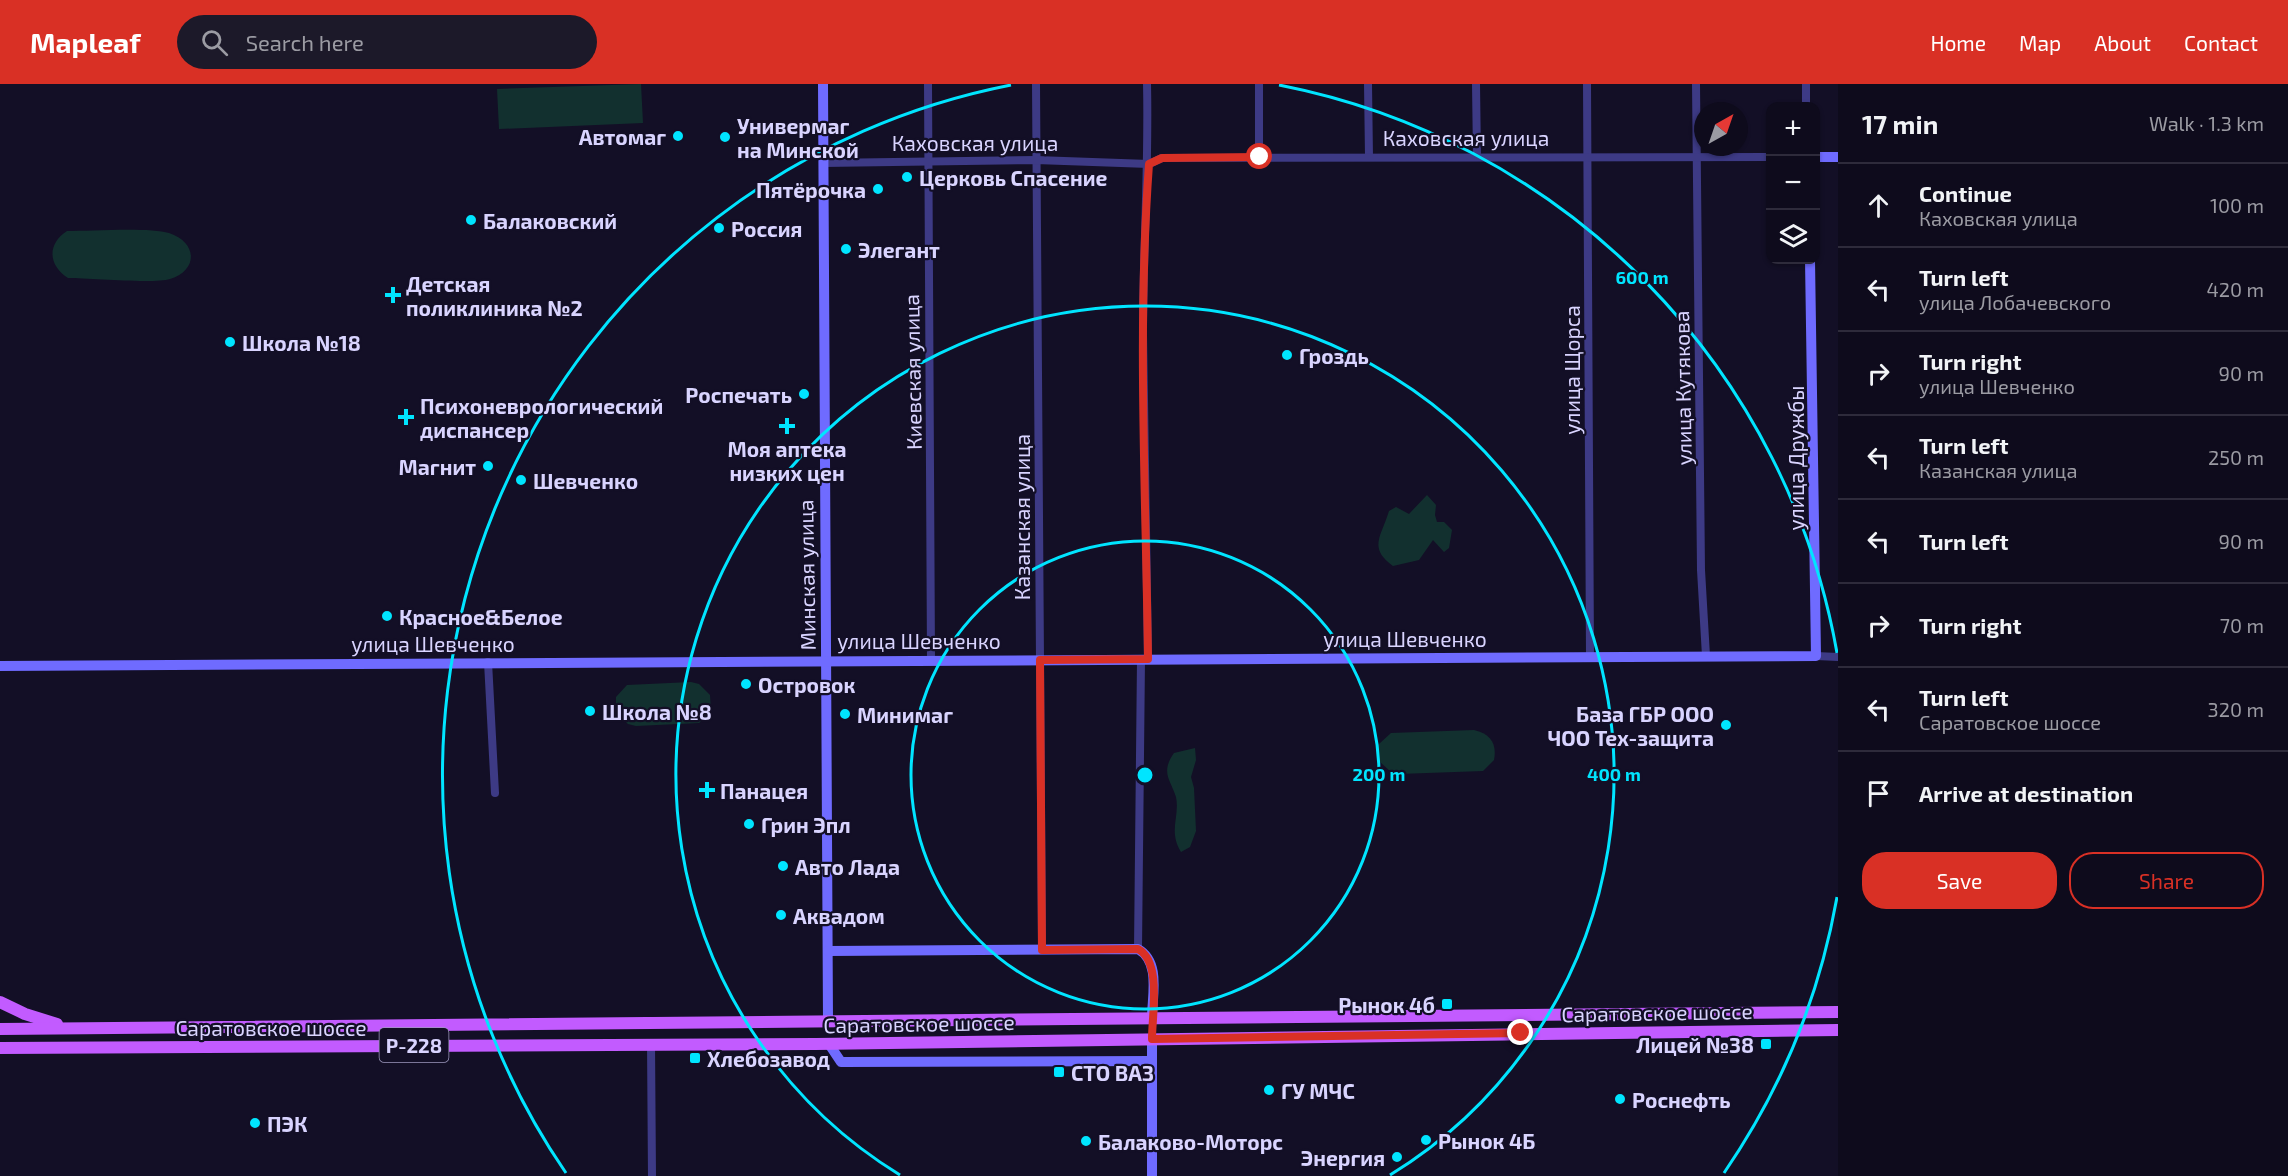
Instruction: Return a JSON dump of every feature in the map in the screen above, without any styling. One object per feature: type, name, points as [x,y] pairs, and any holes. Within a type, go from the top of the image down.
[{"type":"main road","points":[[0,1002],[25,1014],[66,1027]]},
{"type":"main road","name":"Саратовское шоссе","points":[[0,1029],[1838,1012]]},
{"type":"main road","points":[[1152,1018],[1152,1039]]},
{"type":"main road","name":"Минская улица","points":[[828,1021],[828,1044]]},
{"type":"main road","name":"Саратовское шоссе","points":[[0,1048],[651,1043],[828,1044],[1838,1030]]},
{"type":"street","name":"Минская улица","points":[[823,84],[828,1021]]},
{"type":"street","name":"Киевская улица","points":[[928,84],[931,660]]},
{"type":"street","name":"Казанская улица","points":[[1036,84],[1035,211],[1039,231],[1042,950]]},
{"type":"street","points":[[1138,949],[1144,659],[1143,334],[1145,223],[1149,164],[1147,84]]},
{"type":"street","points":[[1259,84],[1260,157]]},
{"type":"street","points":[[1368,84],[1369,157]]},
{"type":"street","points":[[1476,84],[1477,157]]},
{"type":"street","name":"улица Щорса","points":[[1587,84],[1590,656]]},
{"type":"street","name":"улица Кутякова","points":[[1696,84],[1701,570],[1706,656]]},
{"type":"street","points":[[1806,84],[1806,102]]},
{"type":"street","points":[[1148,150],[1162,158]]},
{"type":"street","name":"Каховская улица","points":[[823,163],[1036,160],[1149,164],[1162,158],[1260,157],[1766,157]]},
{"type":"street","points":[[1820,157],[1838,157]]},
{"type":"street","name":"улица Дружбы","points":[[1810,264],[1816,656]]},
{"type":"street","name":"улица Шевченко","points":[[0,666],[827,659],[1838,657]]},
{"type":"street","points":[[488,662],[495,793]]},
{"type":"street","points":[[828,951],[1138,949],[1151,960],[1153,969],[1152,1018]]},
{"type":"street","points":[[1152,1039],[1152,1176]]},
{"type":"street","points":[[651,1043],[652,1176]]},
{"type":"street","points":[[828,1044],[841,1062],[1152,1061]]},
{"type":"green space","points":[[641,84],[643,123],[499,129],[497,89]]},
{"type":"green space","points":[[134,230],[169,233],[185,243],[191,256],[190,263],[179,275],[162,280],[68,278],[57,267],[52,254],[56,242],[67,231]]},
{"type":"green space","points":[[1427,495],[1436,505],[1437,522],[1444,522],[1452,530],[1449,548],[1444,552],[1433,540],[1419,560],[1393,566],[1385,560],[1379,548],[1380,535],[1389,511],[1396,507],[1409,514]]},
{"type":"green space","points":[[691,682],[699,684],[710,695],[711,712],[699,723],[636,726],[628,724],[616,713],[616,697],[627,685]]},
{"type":"green space","points":[[1474,730],[1489,737],[1495,749],[1494,760],[1483,771],[1399,774],[1391,772],[1379,761],[1379,744],[1391,733]]},
{"type":"green space","points":[[1195,748],[1196,760],[1191,777],[1194,788],[1196,831],[1190,847],[1181,852],[1175,837],[1176,797],[1167,771],[1174,753]]},
{"type":"place","name":"Автомаг","points":[[678,136]]},
{"type":"place","name":"Универмаг на Минской","points":[[725,137]]},
{"type":"place","name":"Церковь Спасение","points":[[907,177]]},
{"type":"place","name":"Пятёрочка","points":[[878,189]]},
{"type":"place","name":"Балаковский","points":[[471,220]]},
{"type":"place","name":"Россия","points":[[719,228]]},
{"type":"place","name":"Элегант","points":[[846,249]]},
{"type":"place","name":"Детская поликлиника №2","points":[[393,295]]},
{"type":"place","name":"Школа №18","points":[[230,342]]},
{"type":"place","name":"Гроздь","points":[[1287,355]]},
{"type":"place","name":"Роспечать","points":[[804,394]]},
{"type":"place","name":"Психоневрологический диспансер","points":[[406,417]]},
{"type":"place","name":"Моя аптека низких цен","points":[[787,426]]},
{"type":"place","name":"Магнит","points":[[488,466]]},
{"type":"place","name":"Шевченко","points":[[521,480]]},
{"type":"place","name":"Красное&Белое","points":[[387,616]]},
{"type":"place","name":"Островок","points":[[746,684]]},
{"type":"place","name":"Школа №8","points":[[590,711]]},
{"type":"place","name":"Минимаг","points":[[845,714]]},
{"type":"place","name":"База ГБР ООО ЧОО Тех-защита","points":[[1726,725]]},
{"type":"place","name":"Панацея","points":[[707,790]]},
{"type":"place","name":"Грин Эпл","points":[[749,824]]},
{"type":"place","name":"Авто Лада","points":[[783,866]]},
{"type":"place","name":"Аквадом","points":[[781,915]]},
{"type":"place","name":"Рынок 4б","points":[[1447,1004]]},
{"type":"place","name":"Лицей №38","points":[[1766,1044]]},
{"type":"place","name":"Хлебозавод","points":[[695,1058]]},
{"type":"place","name":"СТО ВАЗ","points":[[1059,1072]]},
{"type":"place","name":"ГУ МЧС","points":[[1269,1090]]},
{"type":"place","name":"Роснефть","points":[[1620,1099]]},
{"type":"place","name":"ПЭК","points":[[255,1123]]},
{"type":"place","name":"Рынок 4Б","points":[[1426,1140]]},
{"type":"place","name":"Балаково-Моторс","points":[[1086,1141]]},
{"type":"place","name":"Энергия","points":[[1397,1157]]},
{"type":"route","points":[[1260,157],[1162,158],[1149,164],[1145,223],[1143,334],[1148,659],[1040,660],[1042,950],[1138,949],[1146,953],[1153,969],[1152,1039],[1521,1033]]}]
